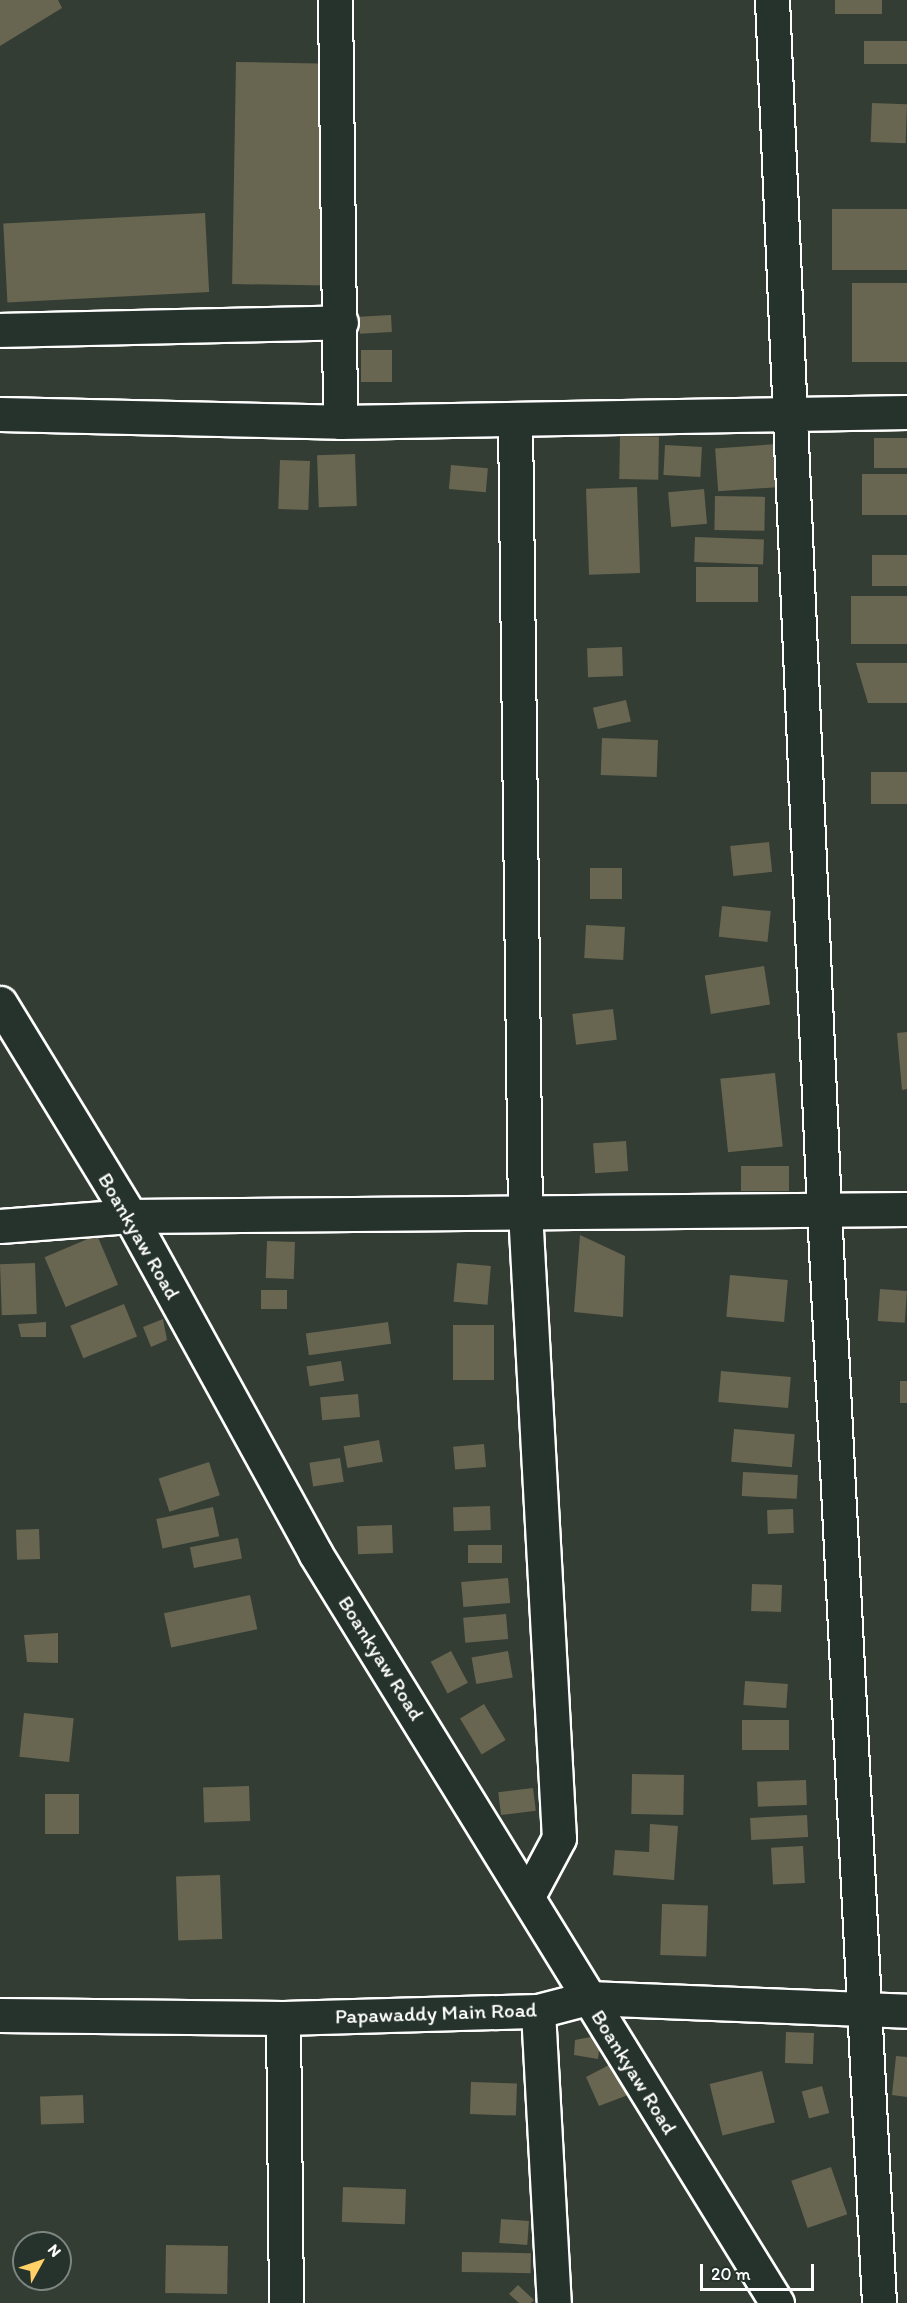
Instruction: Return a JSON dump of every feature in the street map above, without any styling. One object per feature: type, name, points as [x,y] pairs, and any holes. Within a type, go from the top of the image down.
[{"type":"street","points":[[335,0],[341,322],[340,422]]},
{"type":"street","points":[[772,0],[787,412],[824,1210],[879,2303]]},
{"type":"street","points":[[0,330],[341,322]]},
{"type":"street","points":[[0,414],[340,422],[515,420],[787,412],[907,412]]},
{"type":"street","points":[[515,420],[525,1211],[559,1838],[528,1896]]},
{"type":"street","name":"Boankyaw Road","points":[[0,1003],[130,1216],[315,1553],[777,2303]]},
{"type":"street","points":[[0,1226],[130,1216],[907,1209]]},
{"type":"street","name":"Papawaddy Main Road","points":[[0,2015],[283,2018],[538,2011],[588,1998],[907,2011]]},
{"type":"street","points":[[538,2011],[554,2303]]},
{"type":"street","points":[[283,2018],[286,2303]]},
{"type":"building","points":[[0,0],[58,0],[62,8],[0,46]]},
{"type":"building","points":[[835,0],[882,0],[882,14],[835,14]]},
{"type":"building","points":[[864,41],[907,41],[907,64],[864,64]]},
{"type":"building","points":[[236,62],[331,64],[327,286],[232,284]]},
{"type":"building","points":[[872,103],[907,104],[906,143],[871,142]]},
{"type":"building","points":[[832,209],[907,209],[907,270],[832,270]]},
{"type":"building","points":[[205,213],[209,292],[7,302],[3,224]]},
{"type":"building","points":[[852,283],[907,283],[907,362],[852,362]]},
{"type":"building","points":[[391,315],[392,332],[360,334],[359,317]]},
{"type":"building","points":[[361,350],[392,350],[392,382],[361,382]]},
{"type":"building","points":[[620,436],[659,437],[658,480],[619,479]]},
{"type":"building","points":[[874,438],[907,438],[907,468],[874,468]]},
{"type":"building","points":[[778,444],[781,487],[718,491],[715,448]]},
{"type":"building","points":[[665,445],[702,447],[700,477],[663,475]]},
{"type":"building","points":[[355,454],[357,506],[319,507],[317,455]]},
{"type":"building","points":[[280,460],[310,461],[308,510],[278,509]]},
{"type":"building","points":[[451,465],[488,468],[486,492],[449,489]]},
{"type":"building","points":[[862,474],[907,474],[907,515],[862,515]]},
{"type":"building","points":[[637,487],[640,573],[589,575],[586,489]]},
{"type":"building","points":[[704,489],[707,524],[671,527],[668,492]]},
{"type":"building","points":[[715,496],[765,497],[764,531],[714,530]]},
{"type":"building","points":[[695,537],[764,539],[763,564],[694,562]]},
{"type":"building","points":[[872,555],[907,555],[907,586],[872,586]]},
{"type":"building","points":[[696,567],[758,567],[758,602],[696,602]]},
{"type":"building","points":[[851,596],[907,596],[907,644],[851,644]]},
{"type":"building","points":[[622,647],[623,676],[588,677],[587,648]]},
{"type":"building","points":[[856,663],[907,663],[907,703],[868,703]]},
{"type":"building","points":[[626,700],[631,721],[598,729],[593,708]]},
{"type":"building","points":[[602,738],[658,740],[657,777],[601,775]]},
{"type":"building","points":[[871,772],[907,772],[907,804],[871,804]]},
{"type":"building","points":[[769,842],[772,872],[733,876],[730,846]]},
{"type":"building","points":[[590,868],[622,868],[622,899],[590,899]]},
{"type":"building","points":[[722,906],[771,911],[767,942],[719,937]]},
{"type":"building","points":[[586,925],[625,927],[623,960],[584,958]]},
{"type":"building","points":[[764,966],[770,1005],[711,1014],[705,975]]},
{"type":"building","points":[[613,1009],[617,1040],[576,1045],[572,1014]]},
{"type":"building","points":[[907,1032],[907,1089],[902,1090],[897,1033]]},
{"type":"building","points":[[775,1073],[783,1147],[728,1152],[720,1079]]},
{"type":"building","points":[[626,1141],[628,1171],[595,1173],[593,1143]]},
{"type":"building","points":[[741,1166],[789,1166],[789,1191],[741,1191]]},
{"type":"building","points":[[97,1235],[118,1285],[66,1307],[45,1257]]},
{"type":"building","points":[[580,1235],[625,1256],[623,1317],[574,1312]]},
{"type":"building","points":[[267,1241],[295,1242],[294,1279],[266,1278]]},
{"type":"building","points":[[35,1263],[37,1314],[2,1315],[0,1264]]},
{"type":"building","points":[[457,1263],[491,1266],[487,1305],[454,1302]]},
{"type":"building","points":[[730,1275],[788,1280],[784,1322],[726,1317]]},
{"type":"building","points":[[880,1289],[907,1291],[905,1323],[878,1321]]},
{"type":"building","points":[[261,1290],[287,1290],[287,1309],[261,1309]]},
{"type":"building","points":[[124,1304],[137,1336],[83,1358],[70,1326]]},
{"type":"building","points":[[163,1319],[167,1340],[151,1347],[143,1327]]},
{"type":"building","points":[[46,1322],[46,1337],[21,1337],[18,1324]]},
{"type":"building","points":[[388,1322],[391,1344],[309,1355],[306,1334]]},
{"type":"building","points":[[453,1325],[494,1325],[494,1380],[453,1380]]},
{"type":"building","points":[[341,1361],[344,1381],[310,1386],[306,1366]]},
{"type":"building","points":[[721,1371],[791,1377],[788,1408],[718,1402]]},
{"type":"building","points":[[900,1381],[907,1381],[907,1403],[900,1403]]},
{"type":"building","points":[[358,1394],[360,1417],[322,1420],[320,1397]]},
{"type":"building","points":[[734,1429],[795,1434],[792,1467],[731,1462]]},
{"type":"building","points":[[379,1440],[383,1462],[347,1468],[344,1446]]},
{"type":"building","points":[[484,1444],[486,1467],[455,1470],[453,1447]]},
{"type":"building","points":[[340,1458],[344,1482],[313,1487],[309,1463]]},
{"type":"building","points":[[209,1462],[220,1495],[169,1512],[159,1478]]},
{"type":"building","points":[[743,1472],[798,1475],[797,1499],[742,1496]]},
{"type":"building","points":[[490,1506],[491,1530],[454,1531],[453,1507]]},
{"type":"building","points":[[213,1507],[219,1536],[163,1548],[156,1519]]},
{"type":"building","points":[[793,1509],[794,1533],[768,1534],[767,1510]]},
{"type":"building","points":[[392,1525],[393,1553],[358,1554],[357,1526]]},
{"type":"building","points":[[39,1529],[40,1559],[17,1560],[16,1530]]},
{"type":"building","points":[[238,1538],[242,1559],[194,1568],[190,1547]]},
{"type":"building","points":[[468,1545],[502,1545],[502,1563],[468,1563]]},
{"type":"building","points":[[508,1578],[510,1603],[463,1607],[461,1582]]},
{"type":"building","points":[[752,1584],[782,1585],[781,1612],[751,1611]]},
{"type":"building","points":[[250,1595],[257,1629],[171,1648],[164,1613]]},
{"type":"building","points":[[506,1614],[508,1639],[465,1643],[463,1618]]},
{"type":"building","points":[[58,1633],[58,1663],[27,1662],[24,1635]]},
{"type":"building","points":[[451,1651],[468,1683],[448,1694],[431,1662]]},
{"type":"building","points":[[508,1651],[513,1678],[476,1684],[472,1657]]},
{"type":"building","points":[[745,1681],[788,1684],[786,1708],[743,1705]]},
{"type":"building","points":[[484,1704],[506,1740],[482,1754],[460,1718]]},
{"type":"building","points":[[24,1713],[74,1718],[69,1762],[19,1757]]},
{"type":"building","points":[[742,1720],[789,1720],[789,1750],[742,1750]]},
{"type":"building","points":[[632,1774],[684,1775],[683,1815],[631,1814]]},
{"type":"building","points":[[806,1780],[807,1805],[758,1807],[757,1782]]},
{"type":"building","points":[[249,1786],[250,1821],[204,1823],[203,1788]]},
{"type":"building","points":[[533,1788],[536,1811],[501,1815],[498,1792]]},
{"type":"building","points":[[45,1794],[79,1794],[79,1834],[45,1834]]},
{"type":"building","points":[[807,1815],[808,1837],[751,1840],[750,1818]]},
{"type":"building","points":[[650,1824],[678,1826],[674,1880],[613,1875],[615,1850],[649,1852]]},
{"type":"building","points":[[803,1846],[805,1883],[773,1885],[771,1848]]},
{"type":"building","points":[[220,1875],[222,1939],[178,1940],[176,1877]]},
{"type":"building","points":[[662,1904],[708,1906],[706,1957],[660,1955]]},
{"type":"building","points":[[786,2032],[814,2033],[813,2064],[785,2063]]},
{"type":"building","points":[[601,2035],[598,2059],[574,2055],[575,2040]]},
{"type":"building","points":[[896,2056],[907,2057],[907,2097],[892,2095]]},
{"type":"building","points":[[609,2065],[628,2095],[599,2106],[586,2077]]},
{"type":"building","points":[[762,2071],[775,2122],[722,2135],[710,2084]]},
{"type":"building","points":[[471,2082],[517,2084],[516,2116],[470,2114]]},
{"type":"building","points":[[822,2086],[829,2113],[809,2118],[802,2091]]},
{"type":"building","points":[[83,2095],[84,2123],[41,2124],[40,2097]]},
{"type":"building","points":[[831,2167],[847,2214],[808,2228],[791,2181]]},
{"type":"building","points":[[343,2187],[406,2189],[405,2224],[342,2222]]},
{"type":"building","points":[[501,2219],[529,2221],[527,2245],[499,2243]]},
{"type":"building","points":[[166,2245],[228,2246],[227,2294],[165,2293]]},
{"type":"building","points":[[462,2252],[531,2253],[531,2273],[462,2272]]},
{"type":"building","points":[[518,2285],[534,2300],[531,2303],[519,2303],[509,2294]]}]
